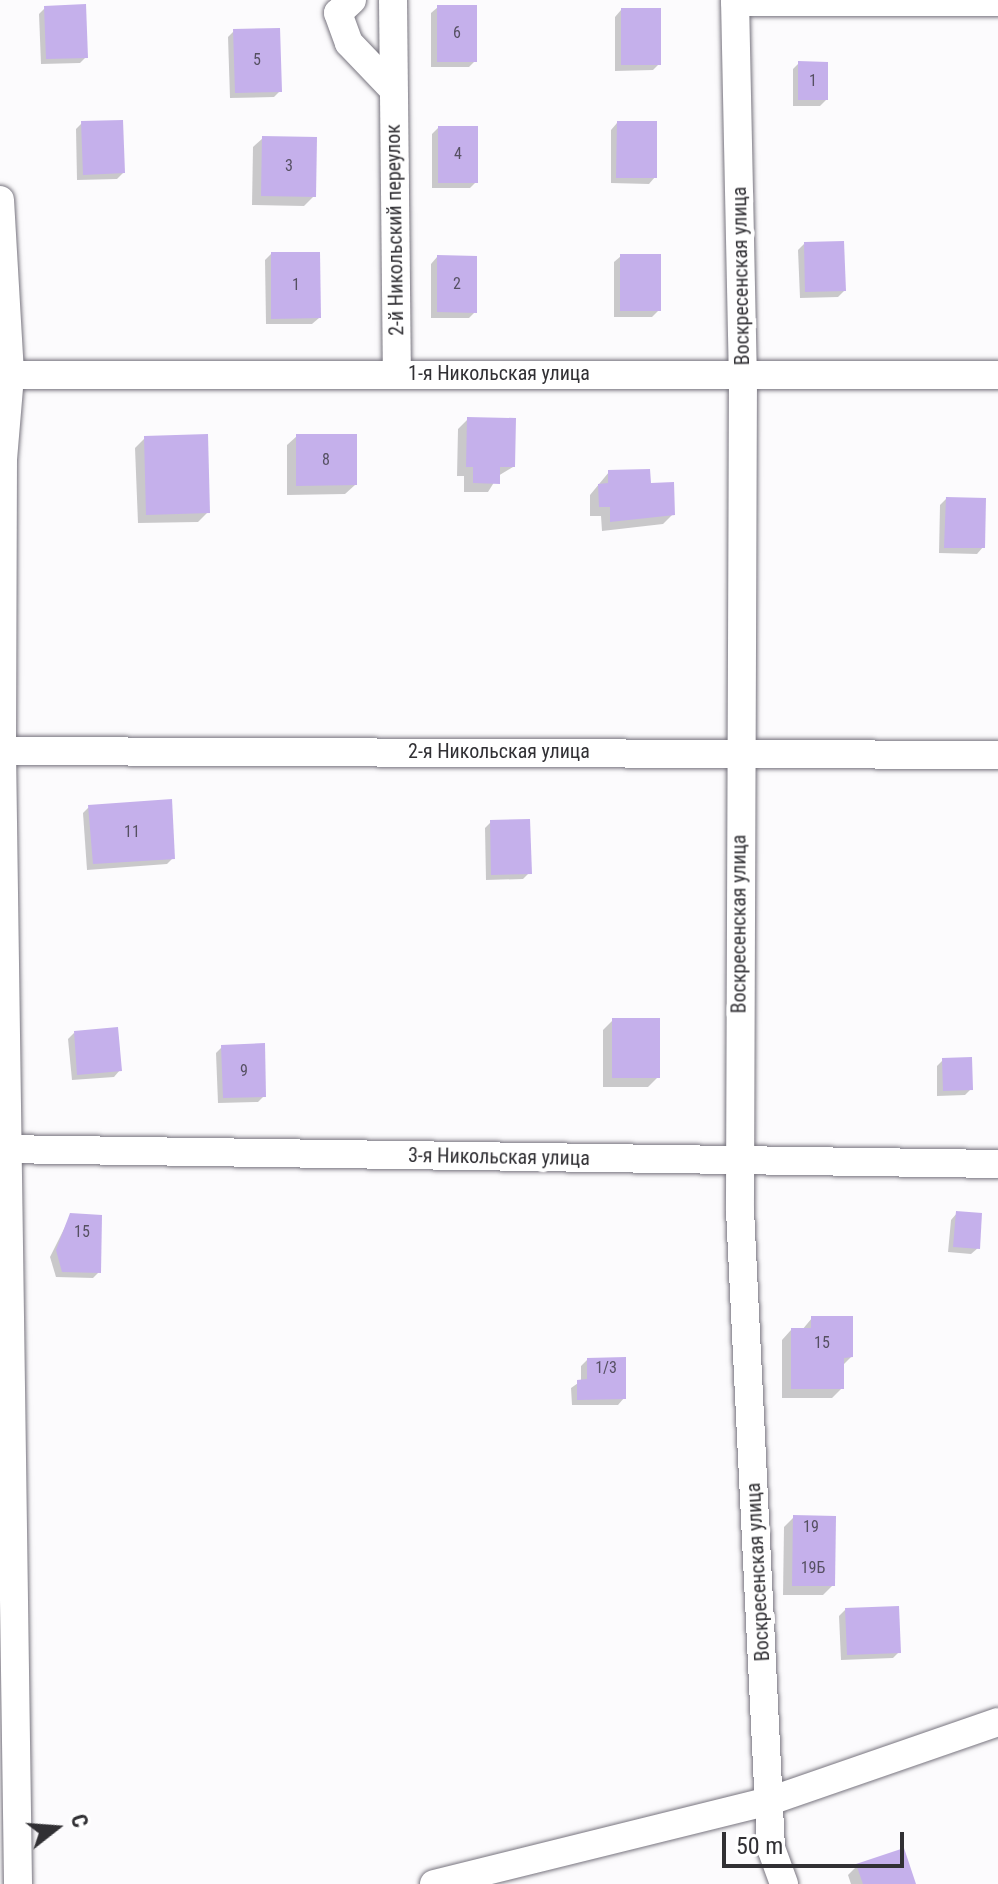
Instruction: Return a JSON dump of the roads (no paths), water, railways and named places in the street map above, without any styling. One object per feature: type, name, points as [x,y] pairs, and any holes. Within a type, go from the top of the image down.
[{"type":"street","points":[[352,0],[338,13],[349,43],[393,89]]},
{"type":"street","name":"2-й Никольский переулок","points":[[393,0],[397,372]]},
{"type":"street","points":[[735,1],[998,2]]},
{"type":"street","name":"Воскресенская улица","points":[[735,1],[743,375],[739,750],[740,1162],[771,1848],[784,1884]]},
{"type":"street","points":[[0,200],[5,376],[1,751],[4,1149],[18,1884]]},
{"type":"street","name":"1-я Никольская улица","points":[[5,376],[397,372],[998,375]]},
{"type":"street","name":"2-я Никольская улица","points":[[1,751],[739,750],[998,755]]},
{"type":"street","name":"3-я Никольская улица","points":[[4,1149],[998,1164]]},
{"type":"street","points":[[434,1884],[770,1801],[998,1722]]}]
